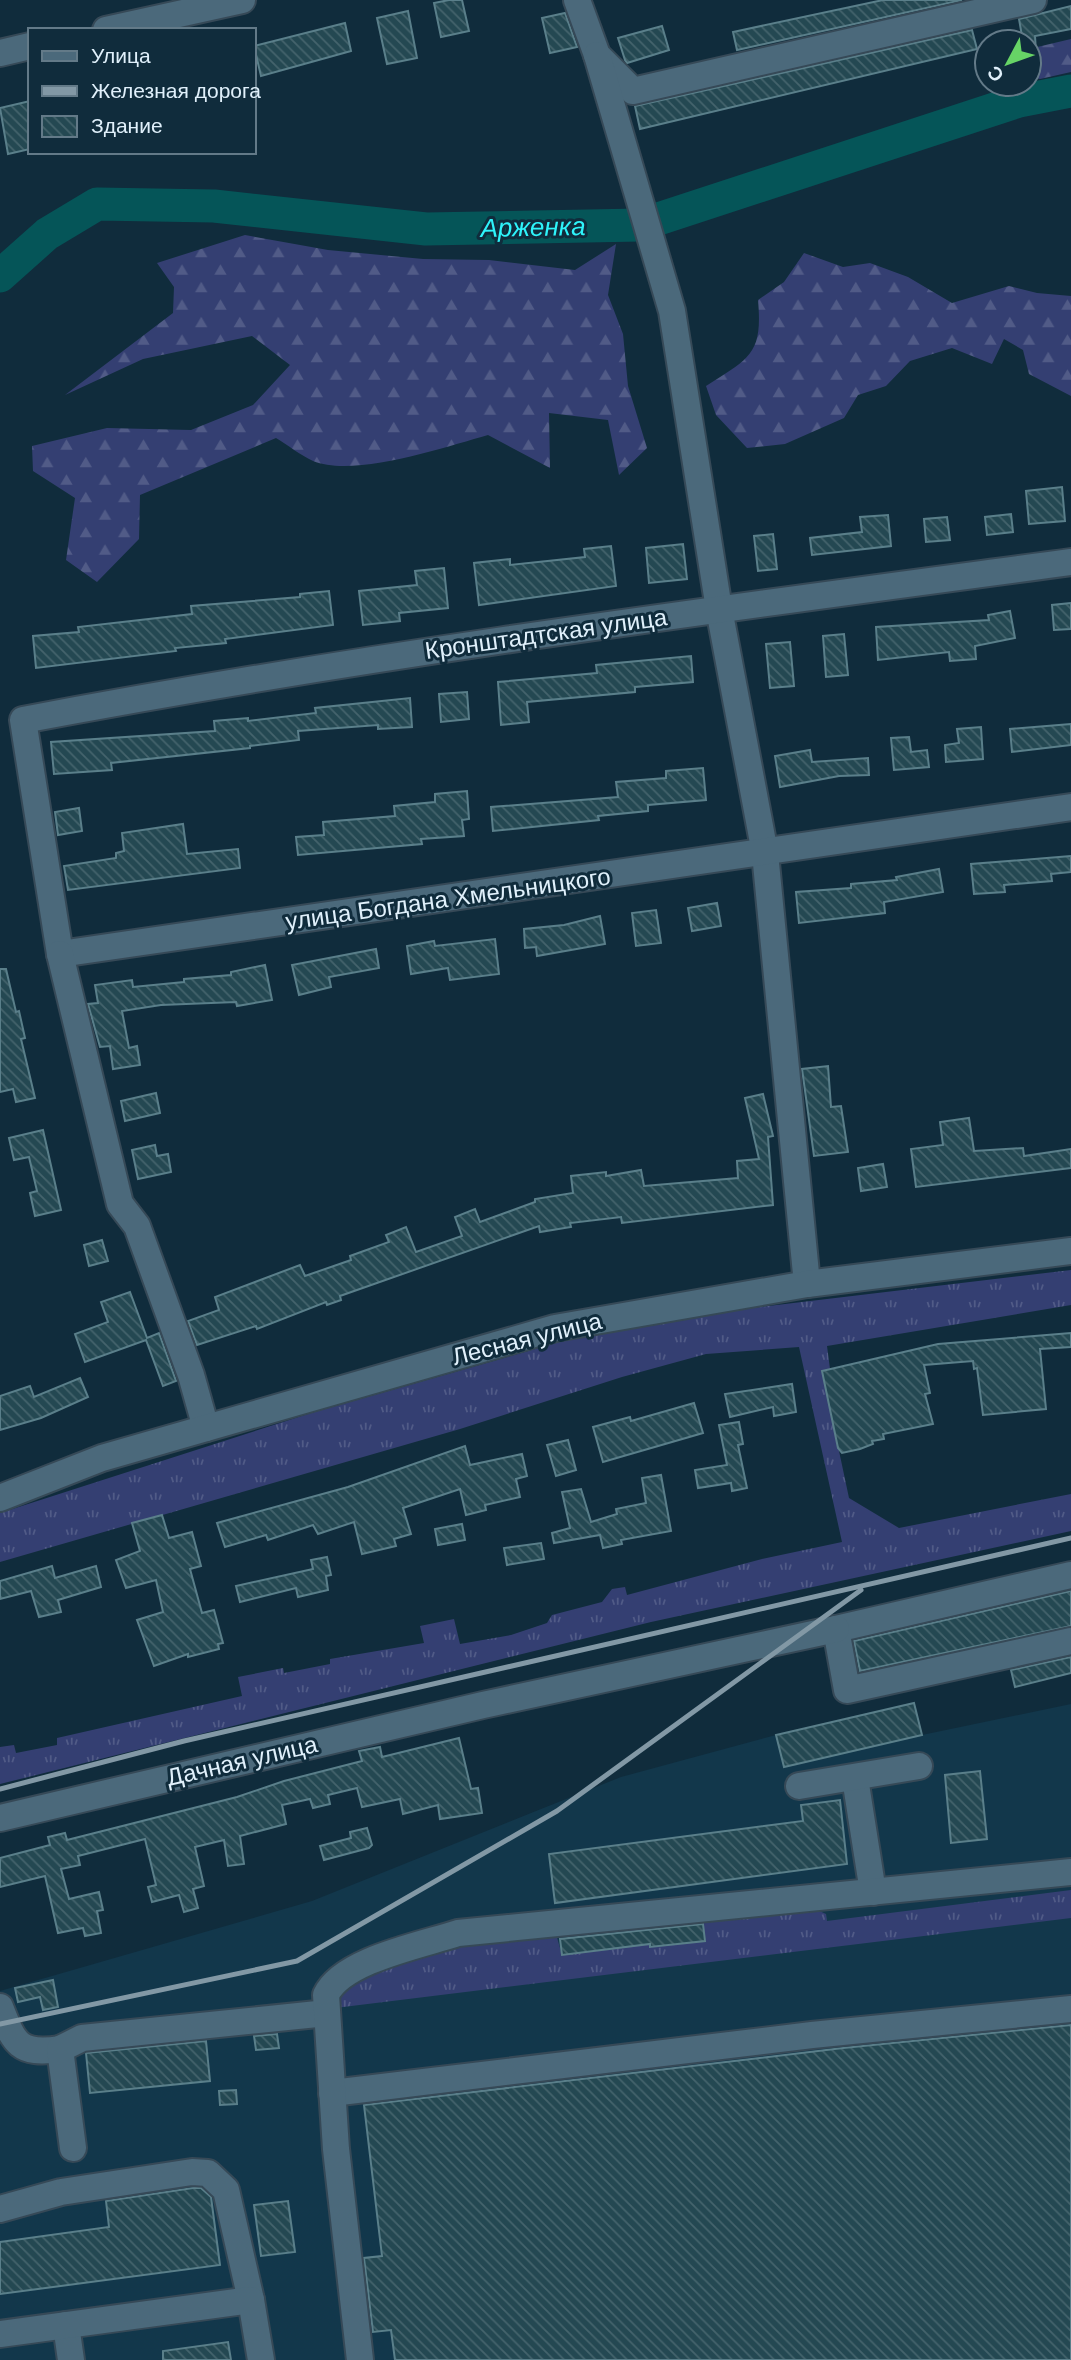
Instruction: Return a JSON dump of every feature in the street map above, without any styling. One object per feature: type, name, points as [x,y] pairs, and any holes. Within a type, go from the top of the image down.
[{"type":"street","points":[[115,28],[242,0]]},
{"type":"street","points":[[577,0],[597,55],[672,312],[719,609],[765,853],[807,1284]]},
{"type":"street","points":[[597,55],[633,91],[1032,0]]},
{"type":"street","points":[[0,53],[28,46]]},
{"type":"street","name":"Кронштадтская улица","points":[[60,954],[23,720],[195,687],[719,609],[1071,562]]},
{"type":"street","name":"улица Богдана Хмельницкого","points":[[60,954],[1071,807]]},
{"type":"street","points":[[60,954],[120,1203],[137,1226],[191,1374],[206,1428]]},
{"type":"street","name":"Лесная улица","points":[[0,1498],[102,1458],[555,1328],[807,1284],[1071,1251]]},
{"type":"street","name":"Дачная улица","points":[[0,1818],[483,1705],[836,1629],[1071,1574]]},
{"type":"street","points":[[836,1629],[847,1690],[1071,1642]]},
{"type":"street","points":[[799,1786],[919,1766]]},
{"type":"street","points":[[855,1778],[873,1892]]},
{"type":"street","points":[[360,2360],[332,2093],[326,1995],[340,1976],[373,1961],[458,1933],[1071,1872]]},
{"type":"street","points":[[0,2007],[9,2029],[26,2050],[35,2053],[60,2049],[82,2038],[327,2013]]},
{"type":"street","points":[[332,2093],[812,2035],[1071,2009]]},
{"type":"street","points":[[60,2049],[73,2148]]},
{"type":"street","points":[[0,2208],[61,2192],[192,2172],[208,2173],[226,2190],[251,2300],[261,2360]]},
{"type":"street","points":[[0,2334],[251,2300]]},
{"type":"street","points":[[66,2325],[71,2360]]},
{"type":"shaded area","points":[[914,1703],[922,1735],[1071,1704],[1071,2360],[0,2360],[0,1991],[312,1901],[621,1777],[776,1735]]},
{"type":"green space","points":[[1071,39],[1071,72],[1043,78],[1043,46]]},
{"type":"green space","points":[[245,235],[328,250],[423,259],[489,260],[575,270],[616,244],[608,295],[623,334],[628,386],[647,448],[619,475],[608,420],[549,413],[550,468],[488,435],[400,459],[352,466],[313,461],[276,438],[140,495],[139,539],[97,582],[66,560],[75,498],[33,471],[32,446],[107,428],[191,430],[253,405],[290,365],[252,336],[143,359],[65,395],[173,313],[174,287],[157,263]]},
{"type":"green space","points":[[804,253],[843,267],[870,263],[908,277],[952,303],[1009,286],[1037,293],[1071,296],[1071,396],[1029,374],[1023,350],[1004,339],[992,364],[952,348],[910,361],[886,386],[858,395],[844,418],[785,444],[747,448],[716,415],[706,386],[743,361],[750,353],[758,333],[758,300],[784,282]]},
{"type":"green space","points":[[1071,1270],[1071,1305],[827,1346],[830,1369],[822,1371],[849,1498],[899,1528],[1071,1494],[1071,1531],[651,1622],[0,1784],[0,1747],[14,1745],[16,1753],[57,1745],[57,1738],[242,1696],[238,1677],[283,1668],[284,1673],[330,1664],[330,1659],[424,1643],[420,1626],[454,1619],[460,1644],[511,1635],[547,1623],[552,1615],[602,1602],[612,1589],[625,1587],[627,1595],[762,1559],[842,1542],[799,1347],[706,1354],[622,1377],[460,1429],[0,1562],[0,1513],[311,1413],[581,1336],[744,1309]]},
{"type":"green space","points":[[1071,1890],[1071,1918],[335,2008],[342,1987],[435,1948],[556,1934],[562,1955],[631,1946],[629,1930],[648,1927],[650,1947],[704,1941],[702,1919],[815,1909],[826,1914],[827,1921]]},
{"type":"building","points":[[462,0],[469,31],[441,37],[434,3]]},
{"type":"building","points":[[883,0],[962,0],[737,50],[733,32]]},
{"type":"building","points":[[1071,6],[1071,29],[1043,34],[1043,28],[1021,28],[1019,19]]},
{"type":"building","points":[[408,11],[417,58],[387,64],[377,18]]},
{"type":"building","points":[[565,13],[577,47],[550,53],[542,18]]},
{"type":"building","points":[[345,23],[351,51],[261,76],[256,45]]},
{"type":"building","points":[[662,26],[669,50],[627,63],[618,38]]},
{"type":"building","points":[[972,30],[973,34],[973,50],[640,129],[635,106]]},
{"type":"building","points":[[28,101],[28,149],[8,154],[0,108]]},
{"type":"building","points":[[1062,487],[1065,521],[1029,524],[1026,491]]},
{"type":"building","points":[[1011,514],[1013,532],[987,535],[985,517]]},
{"type":"building","points":[[888,515],[891,546],[812,555],[810,538],[862,532],[860,517]]},
{"type":"building","points":[[947,517],[950,540],[926,542],[924,519]]},
{"type":"building","points":[[773,534],[777,569],[758,571],[754,536]]},
{"type":"building","points":[[683,544],[687,579],[649,583],[646,548]]},
{"type":"building","points":[[611,546],[616,586],[479,605],[474,563],[510,559],[510,565],[585,557],[584,549]]},
{"type":"building","points":[[444,568],[448,608],[399,613],[400,621],[363,625],[359,591],[417,585],[415,571]]},
{"type":"building","points":[[329,591],[333,625],[225,639],[226,643],[175,648],[176,651],[36,668],[33,636],[79,632],[78,627],[192,614],[191,606],[300,597],[300,594]]},
{"type":"building","points":[[1071,603],[1071,629],[1054,630],[1052,605]]},
{"type":"building","points":[[1010,611],[1015,638],[975,646],[976,659],[950,661],[949,652],[878,660],[876,627],[989,620],[988,615]]},
{"type":"building","points":[[844,634],[848,675],[826,677],[823,636]]},
{"type":"building","points":[[790,642],[794,686],[770,688],[766,644]]},
{"type":"building","points":[[691,656],[693,682],[635,687],[635,692],[527,702],[529,722],[501,725],[498,682],[597,673],[596,665]]},
{"type":"building","points":[[467,692],[469,719],[441,722],[439,694]]},
{"type":"building","points":[[410,698],[412,727],[378,729],[378,725],[298,731],[299,740],[111,763],[112,770],[54,774],[51,742],[215,731],[214,721],[248,718],[248,721],[316,713],[315,708]]},
{"type":"building","points":[[1071,724],[1071,745],[1012,752],[1010,729]]},
{"type":"building","points":[[981,727],[983,759],[946,762],[945,745],[959,743],[957,729]]},
{"type":"building","points":[[909,737],[911,752],[927,750],[929,767],[894,770],[891,738]]},
{"type":"building","points":[[810,750],[812,762],[868,758],[869,775],[839,776],[780,787],[775,756]]},
{"type":"building","points":[[703,768],[706,800],[648,805],[648,811],[598,816],[599,820],[493,831],[491,807],[618,797],[616,782],[666,778],[666,771]]},
{"type":"building","points":[[467,791],[469,819],[462,820],[464,836],[421,839],[422,844],[298,855],[296,837],[324,835],[323,822],[395,816],[394,806],[435,802],[435,794]]},
{"type":"building","points":[[79,808],[82,831],[58,835],[55,812]]},
{"type":"building","points":[[183,824],[187,854],[238,849],[240,868],[68,890],[64,866],[116,858],[116,853],[124,851],[122,833]]},
{"type":"building","points":[[1071,856],[1071,872],[1051,874],[1052,881],[1004,885],[1005,892],[974,894],[971,864]]},
{"type":"building","points":[[939,869],[943,892],[884,902],[885,913],[799,923],[796,892],[851,888],[851,884],[897,880],[896,877]]},
{"type":"building","points":[[717,903],[721,926],[692,931],[688,908]]},
{"type":"building","points":[[656,910],[661,943],[636,946],[632,913]]},
{"type":"building","points":[[600,916],[605,944],[537,956],[536,947],[525,948],[524,929],[564,925]]},
{"type":"building","points":[[495,939],[499,974],[450,980],[448,968],[411,974],[407,946],[434,941],[435,946]]},
{"type":"building","points":[[376,949],[379,968],[329,977],[331,987],[299,995],[292,965]]},
{"type":"building","points":[[265,965],[272,1000],[237,1006],[236,1002],[161,1005],[122,1011],[129,1048],[137,1046],[140,1065],[113,1069],[110,1046],[100,1047],[88,1004],[98,1003],[95,985],[132,980],[133,987],[184,982],[184,979],[231,975],[231,972]]},
{"type":"building","points":[[0,969],[6,969],[16,1012],[19,1011],[25,1038],[21,1039],[35,1098],[16,1102],[13,1089],[0,1092]]},
{"type":"building","points":[[828,1066],[831,1107],[841,1106],[848,1152],[814,1156],[802,1069]]},
{"type":"building","points":[[156,1093],[160,1113],[125,1121],[121,1101]]},
{"type":"building","points":[[763,1094],[773,1136],[768,1137],[773,1205],[622,1223],[621,1217],[570,1223],[571,1227],[540,1232],[539,1226],[340,1296],[341,1300],[327,1305],[326,1302],[257,1329],[256,1326],[197,1345],[188,1321],[219,1310],[215,1297],[300,1265],[305,1276],[351,1260],[350,1256],[389,1242],[386,1235],[406,1227],[416,1252],[462,1236],[455,1217],[475,1209],[480,1222],[535,1202],[535,1199],[573,1193],[571,1176],[606,1172],[606,1176],[641,1170],[644,1186],[738,1178],[737,1161],[759,1159],[745,1098]]},
{"type":"building","points":[[969,1118],[974,1151],[1023,1148],[1024,1156],[1071,1149],[1071,1168],[916,1187],[911,1149],[943,1145],[940,1122]]},
{"type":"building","points":[[43,1130],[61,1210],[35,1216],[30,1193],[37,1191],[29,1157],[14,1160],[9,1138]]},
{"type":"building","points":[[155,1145],[157,1156],[168,1154],[171,1172],[138,1179],[132,1150]]},
{"type":"building","points":[[883,1164],[887,1187],[861,1191],[858,1168]]},
{"type":"building","points":[[102,1240],[108,1261],[89,1266],[84,1245]]},
{"type":"building","points":[[130,1292],[147,1338],[159,1333],[176,1381],[163,1386],[146,1340],[85,1362],[75,1334],[108,1322],[101,1302]]},
{"type":"building","points":[[1071,1333],[1071,1347],[1040,1349],[1046,1409],[983,1415],[977,1368],[974,1369],[973,1361],[924,1365],[930,1393],[925,1394],[933,1424],[883,1434],[884,1439],[872,1441],[873,1444],[860,1449],[842,1453],[838,1448],[822,1371],[938,1344]]},
{"type":"building","points":[[80,1378],[88,1397],[41,1418],[0,1430],[0,1396],[30,1386],[34,1397]]},
{"type":"building","points":[[792,1384],[796,1412],[774,1416],[773,1407],[730,1417],[725,1394]]},
{"type":"building","points":[[694,1403],[703,1433],[603,1462],[593,1427],[630,1417],[631,1421]]},
{"type":"building","points":[[739,1422],[743,1444],[738,1445],[747,1488],[732,1491],[731,1483],[698,1488],[695,1470],[727,1465],[719,1425]]},
{"type":"building","points":[[568,1440],[576,1470],[556,1476],[547,1445]]},
{"type":"building","points":[[465,1446],[470,1465],[522,1454],[527,1476],[516,1479],[520,1497],[485,1505],[486,1510],[466,1515],[460,1489],[403,1508],[411,1534],[394,1539],[396,1546],[362,1554],[354,1522],[318,1534],[313,1525],[268,1540],[266,1535],[225,1547],[217,1523],[348,1487]]},
{"type":"building","points":[[661,1475],[671,1531],[621,1540],[622,1544],[603,1548],[600,1535],[554,1543],[552,1533],[570,1528],[562,1492],[581,1489],[591,1522],[617,1514],[616,1509],[646,1503],[642,1478]]},
{"type":"building","points":[[162,1515],[169,1538],[192,1532],[201,1566],[190,1569],[202,1613],[214,1610],[223,1643],[218,1644],[219,1649],[188,1657],[188,1654],[154,1666],[137,1620],[163,1612],[156,1580],[126,1588],[116,1560],[140,1551],[132,1523]]},
{"type":"building","points":[[462,1524],[465,1540],[438,1545],[435,1529]]},
{"type":"building","points":[[541,1543],[544,1559],[507,1565],[504,1548]]},
{"type":"building","points":[[327,1557],[331,1575],[326,1576],[328,1590],[298,1597],[296,1588],[240,1602],[236,1586],[313,1569],[311,1560]]},
{"type":"building","points":[[52,1566],[55,1578],[96,1566],[101,1587],[58,1600],[61,1612],[39,1617],[31,1591],[0,1599],[0,1581]]},
{"type":"building","points":[[1071,1591],[1071,1626],[860,1671],[854,1641]]},
{"type":"building","points":[[1071,1657],[1071,1673],[1015,1687],[1011,1670]]},
{"type":"building","points":[[914,1703],[922,1735],[784,1767],[776,1735]]},
{"type":"building","points":[[459,1738],[471,1789],[478,1788],[482,1813],[440,1819],[438,1805],[403,1814],[400,1799],[362,1807],[357,1788],[328,1795],[330,1804],[313,1808],[310,1799],[282,1805],[286,1824],[240,1836],[244,1864],[228,1866],[224,1840],[195,1847],[204,1886],[193,1889],[198,1908],[184,1912],[179,1895],[152,1902],[148,1887],[156,1885],[145,1839],[78,1856],[80,1865],[61,1869],[69,1899],[99,1892],[103,1910],[97,1911],[101,1933],[85,1936],[83,1928],[58,1933],[45,1876],[0,1887],[0,1858],[50,1845],[48,1837],[65,1833],[67,1840],[237,1797],[284,1781],[362,1761],[359,1751],[380,1747],[382,1757]]},
{"type":"building","points":[[980,1771],[987,1839],[951,1843],[945,1775]]},
{"type":"building","points":[[840,1800],[847,1864],[555,1903],[549,1854],[803,1821],[801,1805]]},
{"type":"building","points":[[367,1828],[372,1845],[369,1848],[324,1860],[320,1846],[351,1838],[350,1832]]},
{"type":"building","points":[[703,1924],[705,1941],[650,1947],[650,1944],[562,1955],[560,1939]]},
{"type":"building","points":[[53,1980],[58,2007],[43,2010],[40,1997],[18,2002],[15,1988]]},
{"type":"building","points":[[1071,2025],[1071,2360],[395,2360],[391,2330],[373,2332],[364,2258],[382,2256],[364,2105],[843,2048]]},
{"type":"building","points":[[277,2034],[279,2048],[256,2050],[254,2036]]},
{"type":"building","points":[[206,2041],[210,2081],[90,2093],[86,2053]]},
{"type":"building","points":[[236,2090],[237,2104],[220,2105],[219,2091]]},
{"type":"building","points":[[201,2188],[211,2197],[220,2265],[0,2294],[0,2242],[109,2227],[106,2201]]},
{"type":"building","points":[[288,2201],[295,2252],[261,2256],[254,2205]]},
{"type":"building","points":[[228,2342],[231,2360],[163,2360],[163,2351]]},
{"type":"waterway","name":"Арженка","points":[[0,276],[47,234],[97,204],[214,206],[426,229],[640,225],[1019,101],[1071,91]]},
{"type":"railway","points":[[0,1789],[184,1741],[1071,1538]]},
{"type":"railway","points":[[0,2024],[297,1961],[557,1811],[861,1590]]}]
